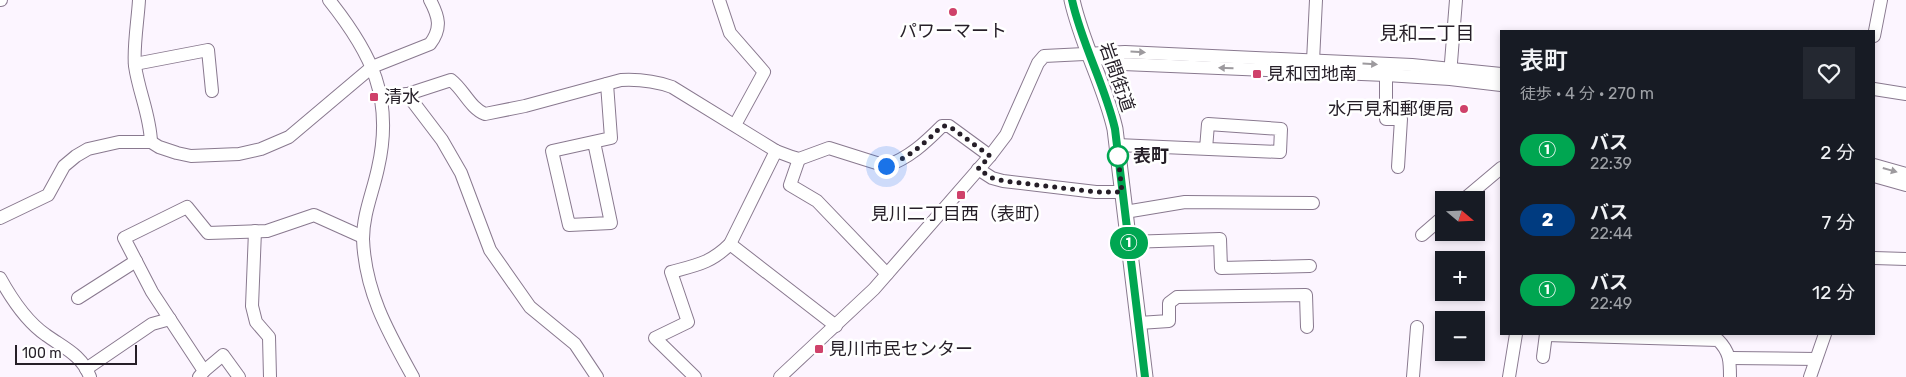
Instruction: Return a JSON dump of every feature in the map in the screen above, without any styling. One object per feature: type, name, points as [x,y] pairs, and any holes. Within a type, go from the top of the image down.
[{"type":"main road","name":"岩間街道","points":[[1072,0],[1107,99],[1117,145],[1145,377]]},
{"type":"street","points":[[139,0],[135,64],[150,123],[151,142]]},
{"type":"street","points":[[330,0],[358,38],[372,67],[380,96],[384,127],[383,142],[378,171],[366,209],[363,237],[367,274],[384,324],[413,377]]},
{"type":"street","points":[[0,218],[48,195],[64,166],[88,149],[119,142],[151,142],[176,153],[190,156],[239,154],[261,149],[289,137],[372,67],[430,44],[435,38],[439,25],[437,13],[430,0]]},
{"type":"street","points":[[719,0],[730,33],[764,72],[735,125]]},
{"type":"street","points":[[1312,61],[1316,0]]},
{"type":"street","points":[[1450,74],[1456,0]]},
{"type":"street","points":[[1875,30],[1880,0]]},
{"type":"street","points":[[135,64],[208,50],[212,91]]},
{"type":"street","points":[[780,377],[836,326],[887,274],[990,156],[1006,135],[1030,79],[1042,58],[1057,54],[1090,55],[1125,52],[1312,61],[1450,74],[1500,85]]},
{"type":"street","points":[[1090,55],[1123,64],[1386,75],[1500,74]]},
{"type":"street","points":[[1386,75],[1386,119],[1401,119],[1398,167]]},
{"type":"street","points":[[380,96],[407,94],[451,80],[459,86],[478,111],[485,114],[525,106],[621,80],[653,81],[672,87],[776,151],[799,159],[829,148],[886,166],[922,146],[942,126],[949,126],[990,156]]},
{"type":"street","points":[[594,142],[611,223],[568,224],[552,151],[611,138],[607,84]]},
{"type":"street","points":[[1875,89],[1906,94]]},
{"type":"street","points":[[407,94],[442,140],[461,173],[490,250],[530,308],[574,344],[597,377]]},
{"type":"street","points":[[1117,145],[1206,149],[1280,152],[1281,129],[1208,124],[1206,149]]},
{"type":"street","points":[[696,377],[655,338],[688,322],[671,272],[709,261],[719,255],[730,244],[776,151]]},
{"type":"street","points":[[799,159],[790,185],[817,201],[887,274]]},
{"type":"street","points":[[1875,165],[1906,174]]},
{"type":"street","points":[[978,169],[992,178],[1004,181],[1096,192],[1122,192]]},
{"type":"street","points":[[1474,191],[1500,169]]},
{"type":"street","points":[[1875,176],[1906,185]]},
{"type":"street","points":[[1125,212],[1186,202],[1313,203]]},
{"type":"street","points":[[240,377],[223,355],[201,374],[170,318],[152,292],[124,238],[188,207],[208,234],[267,231],[314,215],[363,237]]},
{"type":"street","points":[[1422,235],[1435,224]]},
{"type":"street","points":[[255,232],[252,306],[256,322],[269,337],[270,377]]},
{"type":"street","points":[[1128,242],[1220,239],[1221,268],[1310,266]]},
{"type":"street","points":[[730,244],[836,326]]},
{"type":"street","points":[[1875,258],[1906,259]]},
{"type":"street","points":[[78,298],[136,261]]},
{"type":"street","points":[[2,286],[28,318],[46,335],[73,352],[88,373],[152,324],[170,318]]},
{"type":"street","points":[[1139,323],[1169,321],[1169,302],[1177,297],[1306,295],[1307,327]]},
{"type":"street","points":[[1413,377],[1418,327]]},
{"type":"street","points":[[1508,377],[1516,335]]},
{"type":"street","points":[[1544,357],[1546,335]]},
{"type":"street","points":[[1575,335],[1718,340],[1724,346],[1730,358],[1730,377]]},
{"type":"street","points":[[1810,377],[1825,335]]},
{"type":"street","points":[[1730,358],[1816,359]]},
{"type":"bus line","name":"①","points":[[1072,0],[1074,11],[1112,114],[1115,129],[1145,377]]},
{"type":"place","name":"パワーマート","points":[[953,12]]},
{"type":"place","name":"見和団地南","points":[[1257,74]]},
{"type":"place","name":"清水","points":[[374,97]]},
{"type":"place","name":"水戸見和郵便局","points":[[1464,109]]},
{"type":"place","name":"表町","points":[[1118,156]]},
{"type":"place","name":"見川二丁目西（表町）","points":[[961,195]]},
{"type":"place","name":"見川市民センター","points":[[819,349]]},
{"type":"district","name":"見和二丁目","points":[[1427,33]]},
{"type":"route","points":[[886,166],[922,146],[942,126],[949,126],[990,156],[978,169],[992,178],[1004,181],[1046,188],[1122,192],[1118,156]]}]
